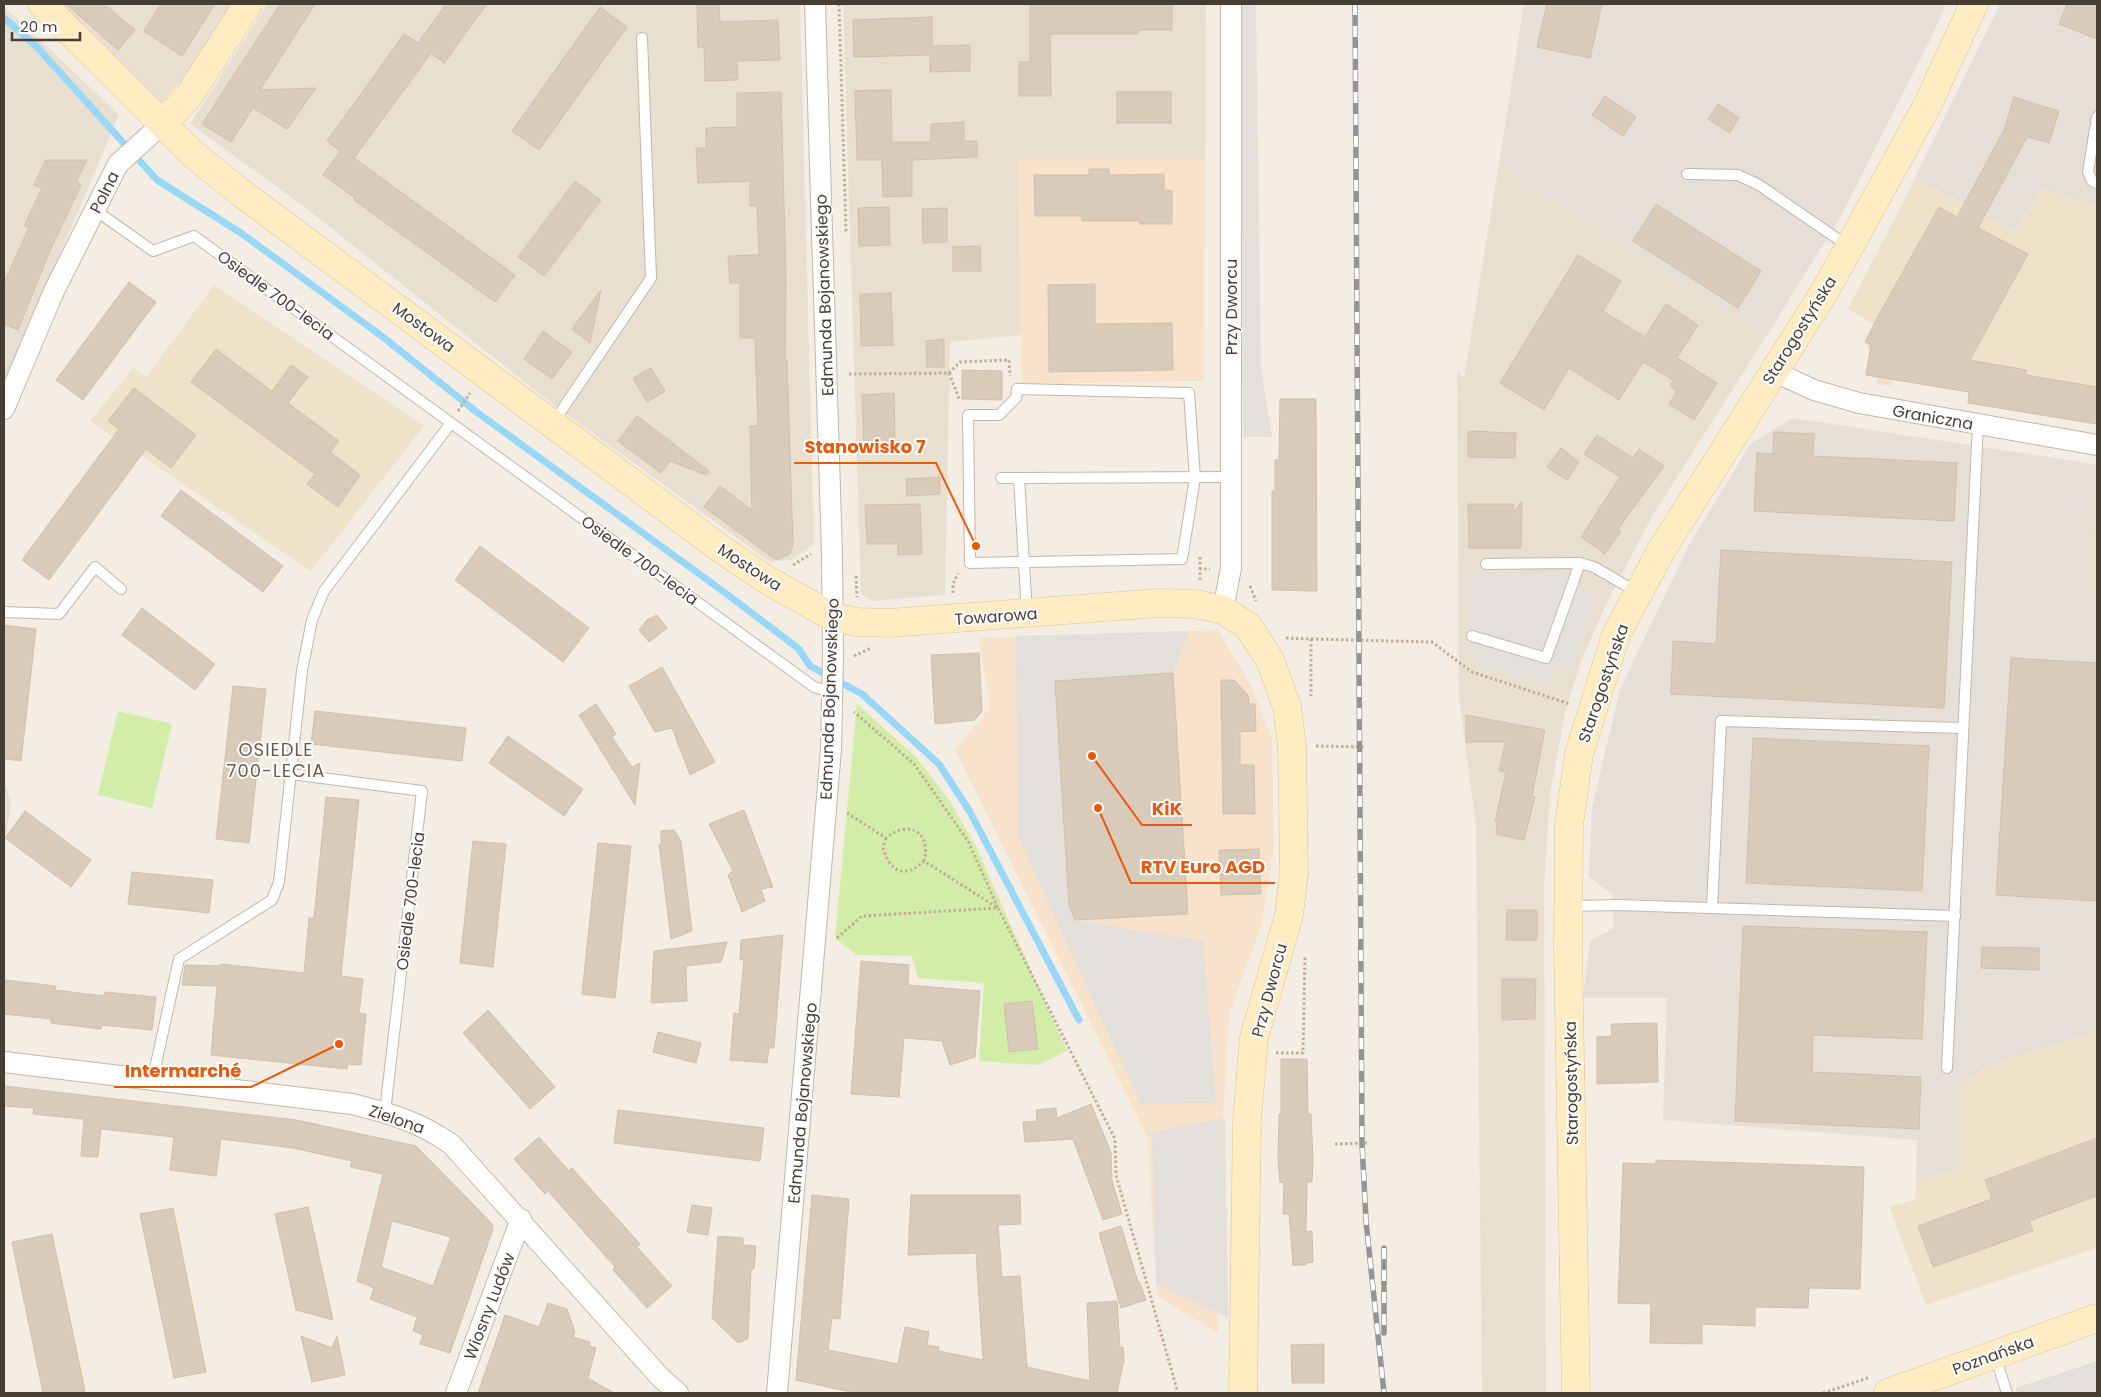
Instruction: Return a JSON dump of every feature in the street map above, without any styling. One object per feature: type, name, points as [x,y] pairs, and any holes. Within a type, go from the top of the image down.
[{"type":"street","name":"Mostowa","points":[[42,4],[156,130],[193,154],[240,192],[721,549],[767,580],[833,617]]},
{"type":"street","name":"Polna","points":[[4,409],[54,291],[118,164],[156,130],[188,97],[248,4]]},
{"type":"street","name":"Edmunda Bojanowskiego","points":[[776,1393],[804,1093],[831,749],[833,694],[833,617],[815,4]]},
{"type":"street","name":"Przy Dworcu","points":[[1224,610],[1231,568],[1231,4]]},
{"type":"street","name":"Starogostyńska","points":[[1576,1393],[1568,906],[1569,825],[1580,754],[1616,635],[1638,592],[1773,371],[1825,291],[1927,106],[1974,4]]},
{"type":"street","name":"Graniczna","points":[[1773,371],[1836,398],[2097,445]]},
{"type":"street","name":"Towarowa","points":[[833,617],[857,622],[889,623],[1159,603]]},
{"type":"street","name":"Przy Dworcu","points":[[1159,603],[1196,604],[1224,610],[1248,626],[1270,660],[1287,706],[1292,746],[1294,872],[1290,907],[1254,1038],[1247,1120],[1243,1393]]},
{"type":"street","name":"Zielona","points":[[4,1062],[152,1082],[352,1104],[385,1112],[429,1128],[451,1144],[521,1219],[660,1377],[678,1393]]},
{"type":"street","name":"Wiosny Ludów","points":[[456,1393],[521,1219]]},
{"type":"street","name":"Poznańska","points":[[1888,1393],[2097,1318]]},
{"type":"lane","points":[[553,423],[651,278],[642,38]]},
{"type":"lane","points":[[2097,117],[2088,172],[2092,181],[2097,183]]},
{"type":"lane","points":[[1687,174],[1738,175],[1759,185],[1849,247]]},
{"type":"lane","name":"Osiedle 700-lecia","points":[[95,210],[153,251],[194,236],[453,419],[814,687],[833,694]]},
{"type":"lane","points":[[1017,389],[1189,393],[1195,478],[1182,559],[1024,562],[970,563],[968,415],[999,415],[1016,398],[1017,389]]},
{"type":"lane","points":[[152,1082],[179,959],[272,900],[280,882],[302,671],[312,620],[324,591],[453,419]]},
{"type":"lane","points":[[1947,1068],[1978,425]]},
{"type":"lane","points":[[1001,478],[1231,477]]},
{"type":"lane","points":[[1019,478],[1026,597],[1022,614]]},
{"type":"lane","points":[[1486,564],[1580,563],[1594,567],[1638,592]]},
{"type":"lane","points":[[1472,636],[1546,658],[1580,563]]},
{"type":"lane","points":[[4,612],[59,614],[96,568],[121,589]]},
{"type":"lane","points":[[1712,908],[1721,721],[1963,728]]},
{"type":"lane","name":"Osiedle 700-lecia","points":[[291,774],[422,791],[385,1112]]},
{"type":"lane","points":[[1568,906],[1618,905],[1955,916]]},
{"type":"lane","points":[[1994,1355],[2007,1393]]},
{"type":"path","points":[[849,374],[949,373],[960,362],[1009,360],[1010,380]]},
{"type":"path","points":[[949,373],[962,405]]},
{"type":"path","points":[[453,419],[472,390]]},
{"type":"path","points":[[1194,582],[1200,582],[1200,551]]},
{"type":"path","points":[[954,603],[953,584],[961,567]]},
{"type":"path","points":[[1200,569],[1250,567],[1249,583],[1259,610]]},
{"type":"path","points":[[1280,638],[1432,642],[1472,672],[1576,706]]},
{"type":"path","points":[[1311,639],[1311,706]]},
{"type":"path","points":[[851,720],[852,705]]},
{"type":"path","points":[[852,710],[914,764],[968,841],[998,908],[1115,1139],[1116,1175],[1178,1393]]},
{"type":"path","points":[[1292,746],[1364,747]]},
{"type":"path","points":[[840,808],[886,838]]},
{"type":"path","points":[[911,828],[920,834],[925,842],[927,851],[924,861],[917,868],[907,871],[898,870],[890,866],[883,846],[886,838],[893,832],[911,828]]},
{"type":"path","points":[[924,861],[998,908]]},
{"type":"path","points":[[833,941],[862,916],[998,908]]},
{"type":"path","points":[[1272,1053],[1303,1053],[1304,954]]},
{"type":"path","points":[[1335,1144],[1368,1143]]},
{"type":"shaded area","points":[[54,4],[236,4],[207,50],[159,106]]},
{"type":"shaded area","points":[[267,4],[800,4],[814,544],[791,560],[770,562],[550,402],[302,205],[190,124]]},
{"type":"shaded area","points":[[843,4],[1206,4],[1205,160],[1018,160],[1021,335],[950,342],[945,595],[873,601],[861,594]]},
{"type":"shaded area","points":[[1241,4],[1256,4],[1261,367],[1272,437],[1243,437]]},
{"type":"shaded area","points":[[1524,4],[1946,4],[1934,32],[1842,214],[1767,335],[1499,164]]},
{"type":"shaded area","points":[[2000,4],[2097,4],[2097,207],[2042,188],[2014,232],[1915,178]]},
{"type":"shaded area","points":[[4,6],[119,115],[4,386]]},
{"type":"shaded area","points":[[1018,160],[1205,160],[1204,381],[1022,384]]},
{"type":"shaded area","points":[[1499,164],[1767,335],[1653,515],[1608,600],[1581,661],[1565,713],[1550,793],[1544,887],[1546,1393],[1482,1393],[1476,825],[1459,698],[1457,371],[1464,378]]},
{"type":"shaded area","points":[[1915,178],[2014,232],[2042,188],[2097,207],[2097,425],[1968,403],[1969,392],[1892,380],[1890,386],[1877,384],[1877,377],[1866,375],[1870,355],[1865,342],[1874,325],[1848,309]]},
{"type":"shaded area","points":[[214,285],[424,426],[311,571],[90,421],[133,368],[146,377]]},
{"type":"shaded area","points":[[1793,418],[2094,464],[2084,592],[2097,594],[2097,1031],[1989,1065],[1960,1168],[1916,1181],[1917,1140],[1663,1120],[1667,998],[1583,998],[1590,941],[1614,928],[1612,894],[1589,877],[1592,808],[1620,689],[1689,545],[1751,443]]},
{"type":"shaded area","points":[[2094,464],[2097,464],[2097,594],[2084,592]]},
{"type":"shaded area","points":[[1576,574],[1585,577],[1581,589],[1596,594],[1571,669],[1554,664],[1547,684],[1477,664],[1466,627],[1472,575]]},
{"type":"shaded area","points":[[1218,630],[1253,689],[1272,739],[1274,848],[1261,927],[1229,1014],[1223,1114],[1218,1334],[1157,1295],[1148,1139],[955,750],[990,708],[979,638]]},
{"type":"shaded area","points":[[1189,631],[1173,673],[1055,681],[1069,905],[1075,920],[1203,941],[1216,1103],[1141,1104],[1018,837],[1016,636]]},
{"type":"shaded area","points":[[4,779],[11,805],[4,847]]},
{"type":"shaded area","points":[[2097,1031],[2097,1248],[1926,1305],[1889,1206],[1915,1200],[1916,1181],[1960,1168],[1960,1084],[1989,1065]]},
{"type":"shaded area","points":[[1225,1118],[1228,1318],[1156,1284],[1152,1132]]},
{"type":"shaded area","points":[[2097,1361],[2097,1393],[2017,1393],[2016,1388]]},
{"type":"green space","points":[[857,704],[916,757],[949,800],[976,847],[1067,1051],[1038,1065],[979,1061],[984,983],[918,978],[912,956],[857,955],[835,938]]},
{"type":"green space","points":[[118,711],[172,724],[152,808],[98,795]]},
{"type":"building","points":[[66,4],[104,4],[135,30],[118,50]]},
{"type":"building","points":[[161,4],[215,4],[182,56],[144,31]]},
{"type":"building","points":[[280,4],[315,4],[260,90],[316,88],[287,129],[253,108],[231,142],[202,124]]},
{"type":"building","points":[[446,4],[487,4],[444,63],[431,53],[354,158],[515,275],[495,302],[354,200],[355,198],[323,175],[340,151],[327,141],[404,34],[418,43]]},
{"type":"building","points":[[697,4],[719,4],[720,22],[778,20],[780,60],[737,61],[738,80],[705,81],[704,47],[698,47]]},
{"type":"building","points":[[1030,4],[1172,4],[1172,30],[1138,30],[1138,34],[1050,34],[1051,96],[1019,96],[1019,62],[1030,62]]},
{"type":"building","points":[[1547,4],[1602,4],[1590,58],[1537,47]]},
{"type":"building","points":[[2067,4],[2097,4],[2097,39],[2059,24]]},
{"type":"building","points":[[600,7],[627,27],[539,150],[512,131]]},
{"type":"building","points":[[932,17],[932,46],[970,45],[970,71],[930,72],[930,55],[854,57],[853,20]]},
{"type":"building","points":[[891,90],[892,142],[931,142],[931,124],[964,122],[964,141],[977,141],[977,157],[912,160],[912,196],[883,197],[882,160],[857,160],[855,91]]},
{"type":"building","points":[[781,92],[786,280],[785,361],[787,361],[793,545],[790,554],[776,560],[704,507],[720,486],[752,510],[750,426],[758,426],[755,338],[740,338],[740,283],[730,283],[728,256],[759,255],[757,206],[750,206],[750,181],[698,183],[696,148],[706,148],[706,128],[737,127],[737,93]]},
{"type":"building","points":[[1117,92],[1171,92],[1171,123],[1117,123]]},
{"type":"building","points":[[1605,96],[1636,117],[1623,136],[1592,115]]},
{"type":"building","points":[[2014,97],[2059,111],[2049,143],[2027,137],[1978,228],[2028,254],[1970,360],[2026,370],[2026,375],[2097,387],[2097,424],[1968,403],[1969,392],[1866,375],[1871,345],[1865,342],[1876,320],[1939,207],[1957,217],[2004,130]]},
{"type":"building","points":[[1718,104],[1739,118],[1730,133],[1708,119]]},
{"type":"building","points":[[46,160],[87,160],[76,182],[81,185],[49,253],[18,330],[4,324],[4,283],[29,227],[24,226],[42,188],[34,185]]},
{"type":"building","points":[[1089,169],[1109,169],[1109,175],[1164,174],[1164,190],[1172,191],[1172,224],[1140,224],[1140,221],[1082,221],[1082,216],[1035,216],[1034,175],[1089,175]]},
{"type":"building","points":[[575,181],[601,200],[544,276],[518,257]]},
{"type":"building","points":[[1656,204],[1761,271],[1738,308],[1633,241]]},
{"type":"building","points":[[889,207],[890,245],[859,246],[858,208]]},
{"type":"building","points":[[947,208],[947,242],[923,243],[922,209]]},
{"type":"building","points":[[980,246],[981,271],[953,271],[953,247]]},
{"type":"building","points":[[1578,255],[1621,281],[1603,311],[1645,337],[1666,304],[1698,325],[1677,358],[1717,383],[1694,420],[1669,404],[1677,391],[1670,386],[1673,380],[1643,362],[1619,400],[1569,368],[1544,410],[1500,383]]},
{"type":"building","points":[[129,282],[156,302],[83,400],[56,380]]},
{"type":"building","points":[[1095,284],[1095,324],[1172,323],[1173,370],[1049,372],[1048,285]]},
{"type":"building","points":[[601,290],[590,343],[572,329]]},
{"type":"building","points":[[891,293],[893,345],[861,346],[860,294]]},
{"type":"building","points":[[543,331],[572,352],[552,379],[524,359]]},
{"type":"building","points":[[944,339],[944,367],[927,367],[926,341]]},
{"type":"building","points":[[216,349],[272,391],[291,365],[308,377],[288,403],[339,441],[330,452],[360,475],[338,507],[307,484],[315,474],[191,382]]},
{"type":"building","points":[[651,368],[665,391],[647,402],[633,378]]},
{"type":"building","points":[[962,370],[1002,371],[1002,400],[962,399]]},
{"type":"building","points":[[134,388],[196,435],[171,468],[146,449],[49,580],[22,560],[119,429],[108,421]]},
{"type":"building","points":[[894,393],[895,441],[864,443],[862,395]]},
{"type":"building","points":[[1280,399],[1316,399],[1317,591],[1272,590],[1272,491],[1275,491],[1275,460],[1279,460]]},
{"type":"building","points":[[637,416],[709,471],[706,475],[670,461],[661,473],[618,441]]},
{"type":"building","points":[[1468,431],[1516,433],[1515,458],[1468,457]]},
{"type":"building","points":[[1774,432],[1814,434],[1813,456],[1957,463],[1954,521],[1754,511],[1757,453],[1773,454]]},
{"type":"building","points":[[1597,435],[1633,458],[1639,449],[1664,466],[1618,529],[1621,531],[1605,554],[1581,537],[1620,477],[1584,454]]},
{"type":"building","points":[[1561,448],[1579,462],[1567,480],[1547,467]]},
{"type":"building","points":[[940,477],[940,494],[907,496],[906,479]]},
{"type":"building","points":[[181,490],[283,566],[263,592],[161,516]]},
{"type":"building","points":[[1522,501],[1521,548],[1469,548],[1468,504],[1514,504],[1513,513]]},
{"type":"building","points":[[920,504],[922,554],[898,555],[898,544],[867,544],[865,505]]},
{"type":"building","points":[[480,546],[589,628],[563,662],[455,580]]},
{"type":"building","points":[[1721,550],[1952,562],[1944,708],[1671,694],[1673,641],[1716,644]]},
{"type":"building","points":[[142,608],[215,664],[195,690],[122,635]]},
{"type":"building","points":[[657,615],[667,628],[649,642],[639,630],[647,620]]},
{"type":"building","points":[[4,625],[36,629],[21,761],[4,759]]},
{"type":"building","points":[[979,653],[982,711],[975,720],[935,724],[931,655]]},
{"type":"building","points":[[2011,658],[2097,663],[2097,901],[1996,895]]},
{"type":"building","points":[[662,667],[715,762],[690,775],[672,728],[655,732],[629,686]]},
{"type":"building","points":[[1173,673],[1188,914],[1075,920],[1069,905],[1055,681]]},
{"type":"building","points":[[1221,680],[1234,680],[1248,695],[1249,704],[1255,704],[1256,731],[1240,732],[1240,765],[1254,765],[1255,814],[1223,814]]},
{"type":"building","points":[[233,686],[266,689],[249,843],[216,839]]},
{"type":"building","points":[[596,704],[616,734],[612,737],[632,767],[640,763],[635,805],[579,715]]},
{"type":"building","points":[[315,711],[466,728],[462,761],[311,744]]},
{"type":"building","points":[[1466,715],[1545,730],[1532,796],[1535,797],[1524,840],[1496,834],[1497,822],[1495,822],[1506,772],[1499,771],[1505,742],[1466,742]]},
{"type":"building","points":[[508,736],[583,789],[564,816],[489,763]]},
{"type":"building","points":[[1753,738],[1929,746],[1922,891],[1746,883]]},
{"type":"building","points":[[326,797],[359,800],[341,976],[363,979],[359,1013],[366,1014],[361,1065],[348,1064],[347,1069],[211,1055],[217,986],[182,985],[185,965],[220,966],[221,964],[304,973],[309,918],[314,918]]},
{"type":"building","points":[[744,810],[773,887],[761,889],[765,901],[742,912],[728,875],[733,871],[709,824]]},
{"type":"building","points":[[25,811],[91,860],[71,887],[5,838]]},
{"type":"building","points":[[674,830],[681,841],[692,931],[671,939],[659,844],[661,845],[661,831]]},
{"type":"building","points":[[473,841],[506,844],[493,967],[460,963]]},
{"type":"building","points":[[598,843],[631,846],[615,998],[582,994]]},
{"type":"building","points":[[1259,849],[1261,894],[1221,895],[1219,850]]},
{"type":"building","points":[[132,872],[213,880],[209,913],[128,904]]},
{"type":"building","points":[[1507,910],[1537,910],[1537,940],[1506,940]]},
{"type":"building","points":[[1743,926],[1927,932],[1922,1039],[1813,1035],[1812,1072],[1921,1077],[1919,1129],[1735,1121]]},
{"type":"building","points":[[783,935],[774,1048],[769,1048],[767,1063],[730,1060],[734,1013],[739,1014],[744,959],[740,960],[741,940]]},
{"type":"building","points":[[727,942],[721,962],[686,966],[687,1001],[651,1003],[654,951]]},
{"type":"building","points":[[1982,947],[2039,948],[2039,970],[1981,968]]},
{"type":"building","points":[[861,961],[909,965],[908,985],[980,991],[975,1057],[950,1065],[942,1041],[904,1038],[899,1097],[851,1094]]},
{"type":"building","points":[[1502,979],[1536,979],[1535,1019],[1502,1020]]},
{"type":"building","points":[[4,980],[56,986],[55,990],[104,996],[105,992],[156,997],[152,1030],[102,1025],[101,1029],[51,1023],[51,1019],[4,1014]]},
{"type":"building","points":[[1032,1001],[1038,1049],[1009,1052],[1004,1004]]},
{"type":"building","points":[[488,1010],[555,1087],[530,1109],[463,1033]]},
{"type":"building","points":[[1657,1023],[1658,1082],[1597,1084],[1597,1037],[1612,1036],[1611,1024]]},
{"type":"building","points":[[658,1032],[701,1043],[696,1063],[653,1052]]},
{"type":"building","points":[[1281,1059],[1307,1059],[1308,1114],[1311,1114],[1313,1160],[1312,1182],[1307,1182],[1306,1232],[1312,1231],[1313,1262],[1306,1263],[1306,1265],[1293,1265],[1289,1214],[1283,1214],[1284,1183],[1280,1182],[1278,1160],[1279,1114],[1281,1114]]},
{"type":"building","points":[[4,1086],[296,1120],[416,1146],[492,1224],[493,1229],[450,1353],[420,1344],[423,1335],[413,1331],[417,1317],[370,1299],[374,1288],[357,1281],[383,1174],[350,1167],[352,1161],[293,1148],[221,1139],[216,1176],[170,1170],[174,1137],[101,1129],[98,1157],[81,1156],[84,1119],[33,1114],[34,1108],[4,1106]],"holes":[[[392,1221],[451,1237],[433,1286],[381,1267]]]},
{"type":"building","points":[[1091,1104],[1111,1152],[1112,1181],[1122,1214],[1103,1220],[1073,1139],[1025,1142],[1023,1122],[1037,1121],[1036,1110],[1056,1108],[1057,1118]]},
{"type":"building","points":[[618,1110],[764,1128],[760,1161],[614,1143]]},
{"type":"building","points":[[539,1137],[569,1171],[572,1168],[640,1244],[637,1247],[672,1286],[647,1308],[613,1270],[615,1267],[548,1191],[545,1194],[514,1159]]},
{"type":"building","points":[[2097,1138],[2097,1196],[2029,1221],[2033,1231],[1933,1267],[1918,1226],[1992,1199],[1985,1180]]},
{"type":"building","points":[[1656,1160],[1864,1167],[1860,1289],[1809,1288],[1808,1308],[1755,1307],[1755,1326],[1702,1324],[1702,1344],[1650,1343],[1651,1304],[1618,1303],[1623,1163],[1656,1164]]},
{"type":"building","points":[[812,1195],[849,1199],[840,1319],[832,1318],[828,1350],[898,1364],[905,1327],[929,1332],[927,1345],[939,1347],[938,1351],[983,1360],[976,1253],[908,1255],[911,1195],[1020,1195],[1021,1224],[998,1225],[1002,1277],[1020,1276],[1027,1367],[1090,1381],[1087,1303],[1117,1301],[1120,1348],[1123,1347],[1124,1360],[1117,1393],[855,1393],[796,1380]]},
{"type":"building","points":[[692,1205],[712,1208],[708,1235],[687,1232]]},
{"type":"building","points":[[308,1207],[333,1320],[296,1310],[275,1214]]},
{"type":"building","points":[[173,1208],[206,1372],[174,1378],[140,1214]]},
{"type":"building","points":[[1121,1226],[1138,1282],[1146,1300],[1121,1308],[1099,1233]]},
{"type":"building","points":[[52,1234],[85,1391],[75,1393],[43,1393],[12,1242]]},
{"type":"building","points":[[718,1236],[743,1238],[743,1245],[756,1246],[754,1269],[751,1269],[748,1339],[738,1343],[712,1318]]},
{"type":"building","points":[[548,1303],[567,1309],[575,1332],[573,1337],[590,1342],[589,1346],[596,1348],[588,1378],[614,1393],[478,1393],[505,1315],[539,1327]]},
{"type":"building","points":[[301,1336],[332,1348],[337,1336],[345,1375],[312,1382]]},
{"type":"building","points":[[1324,1344],[1324,1383],[1292,1383],[1291,1345]]},
{"type":"waterway","points":[[4,18],[36,46],[157,180],[241,233],[383,337],[478,413],[799,649],[810,666],[862,694],[939,764],[970,812],[1079,1020]]},
{"type":"railway","points":[[1355,4],[1362,1143],[1366,1221],[1384,1393]]},
{"type":"railway","points":[[1384,1248],[1384,1333]]},
{"type":"place","name":"Stanowisko 7","points":[[976,546]]},
{"type":"place","name":"KiK","points":[[1092,756]]},
{"type":"place","name":"RTV Euro AGD","points":[[1098,808]]},
{"type":"place","name":"Intermarché","points":[[339,1044]]},
{"type":"district","name":"OSIEDLE 700-LECIA","points":[[276,760]]}]
